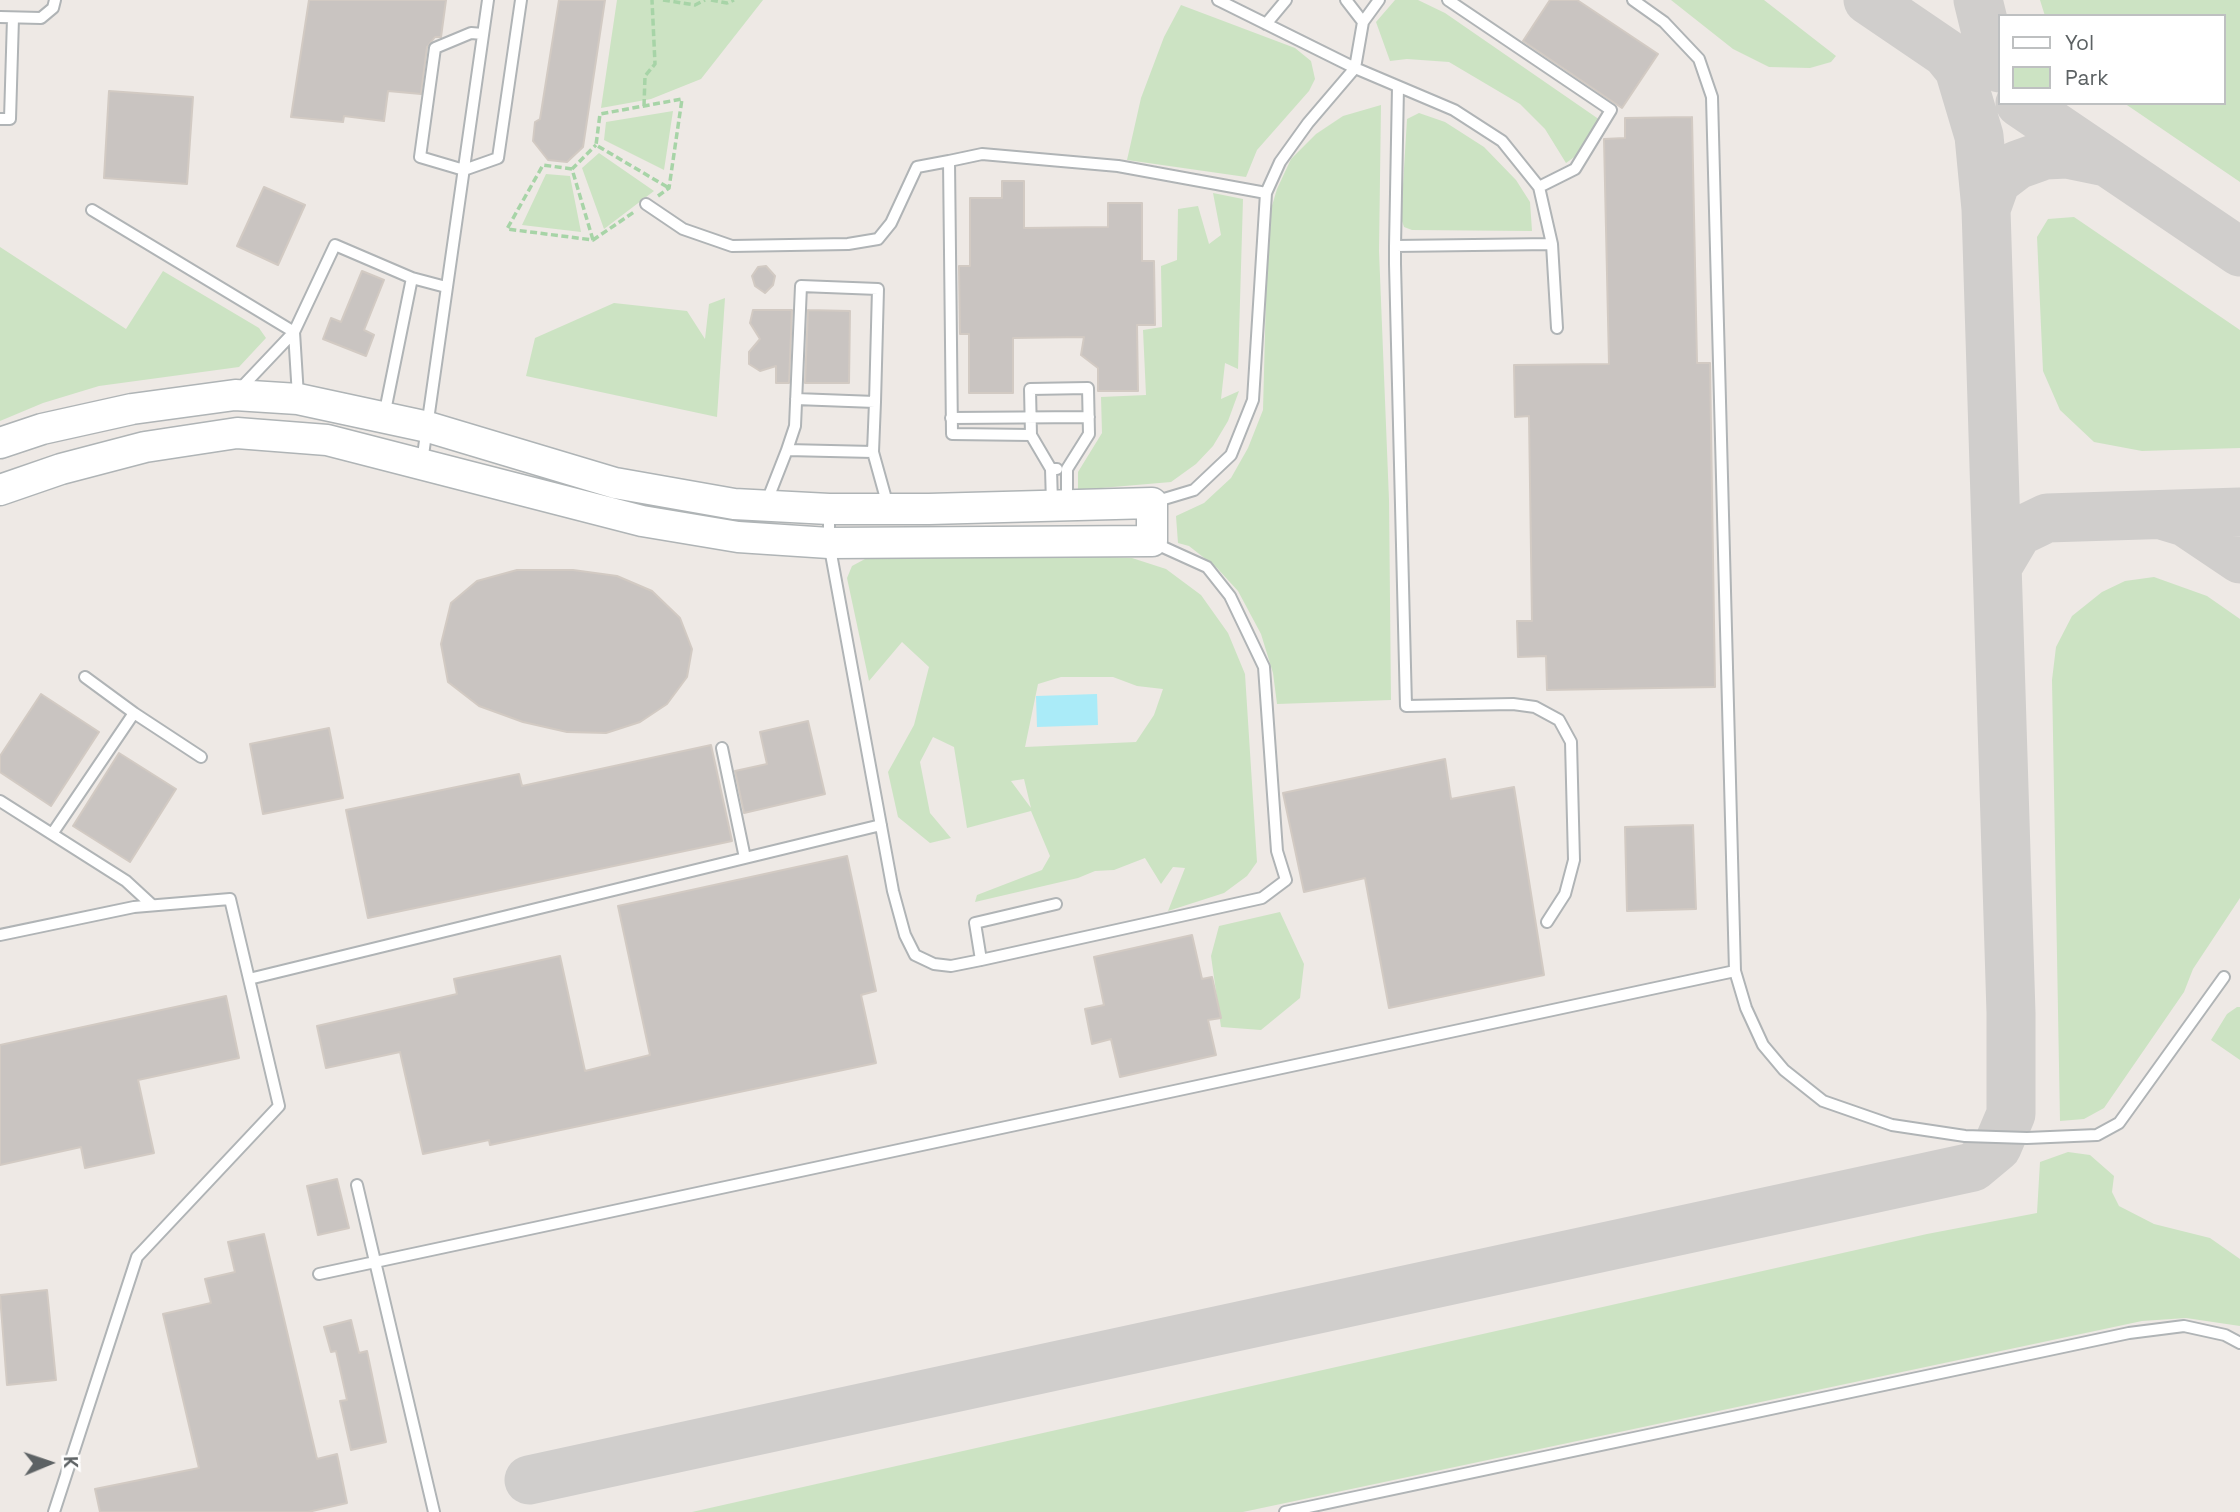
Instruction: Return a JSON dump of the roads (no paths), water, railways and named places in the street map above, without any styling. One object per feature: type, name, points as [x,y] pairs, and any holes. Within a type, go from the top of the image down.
[{"type":"street","points":[[0,443],[42,429],[132,409],[235,395],[298,399],[428,427],[615,483],[734,504],[889,509],[1152,503],[1152,541],[829,543],[738,537],[642,521],[327,440],[237,433],[145,447],[61,469],[0,490]]},
{"type":"lane","points":[[0,17],[41,18],[52,8],[55,0]]},
{"type":"lane","points":[[421,464],[488,0]]},
{"type":"lane","points":[[483,34],[471,33],[435,48],[420,157],[464,170],[498,158],[521,0]]},
{"type":"lane","points":[[1218,0],[1355,68],[1454,110],[1502,141],[1539,187],[1552,244],[1557,328]]},
{"type":"lane","points":[[1266,24],[1286,0]]},
{"type":"lane","points":[[1346,0],[1363,22]]},
{"type":"lane","points":[[1152,503],[1194,490],[1231,455],[1253,400],[1266,192],[1280,162],[1308,123],[1355,68],[1363,22],[1379,0]]},
{"type":"lane","points":[[1448,0],[1611,110],[1574,169],[1539,187]]},
{"type":"lane","points":[[1633,0],[1664,22],[1699,59],[1712,97],[1735,971],[1746,1008],[1763,1045],[1784,1070],[1823,1101],[1892,1125],[1965,1136],[2027,1138],[2097,1135],[2119,1123],[2224,977]]},
{"type":"lane","points":[[0,119],[10,119],[13,18]]},
{"type":"lane","points":[[1398,87],[1395,246],[1406,706],[1513,704],[1535,707],[1559,720],[1571,742],[1574,860],[1565,894],[1547,922]]},
{"type":"lane","points":[[646,204],[684,229],[733,246],[848,244],[878,240],[891,223],[917,167],[982,153],[1118,166],[1266,192]]},
{"type":"lane","points":[[949,161],[952,434],[1031,435]]},
{"type":"lane","points":[[92,211],[294,332]]},
{"type":"lane","points":[[1395,246],[1552,244]]},
{"type":"lane","points":[[235,395],[294,332],[335,245],[412,278],[446,287]]},
{"type":"lane","points":[[383,418],[412,278]]},
{"type":"lane","points":[[765,506],[794,426],[801,286],[878,289],[873,452],[889,509]]},
{"type":"lane","points":[[294,332],[298,399]]},
{"type":"lane","points":[[1088,388],[1089,434],[1067,469],[1060,506],[1051,469],[1031,435],[1030,389],[1088,388]]},
{"type":"lane","points":[[796,400],[875,402]]},
{"type":"lane","points":[[951,418],[1089,417]]},
{"type":"lane","points":[[787,450],[873,452]]},
{"type":"lane","points":[[1051,469],[1067,469]]},
{"type":"lane","points":[[829,509],[829,543],[902,924],[915,955],[934,964],[951,966],[1262,898],[1286,880],[1277,850],[1264,667],[1230,596],[1207,567],[1152,541]]},
{"type":"lane","points":[[85,677],[201,757]]},
{"type":"lane","points":[[52,834],[134,713]]},
{"type":"lane","points":[[722,748],[745,858]]},
{"type":"lane","points":[[0,801],[126,881],[152,905]]},
{"type":"lane","points":[[249,979],[881,825]]},
{"type":"lane","points":[[0,935],[152,905],[230,899],[279,1106],[137,1256],[54,1512]]},
{"type":"lane","points":[[981,960],[975,923],[1056,904]]},
{"type":"lane","points":[[319,1274],[1735,971]]},
{"type":"lane","points":[[357,1185],[434,1512]]},
{"type":"lane","points":[[1285,1512],[2129,1333],[2184,1326],[2225,1335],[2240,1343]]},
{"type":"water","points":[[1097,694],[1098,725],[1037,727],[1036,696]]}]
